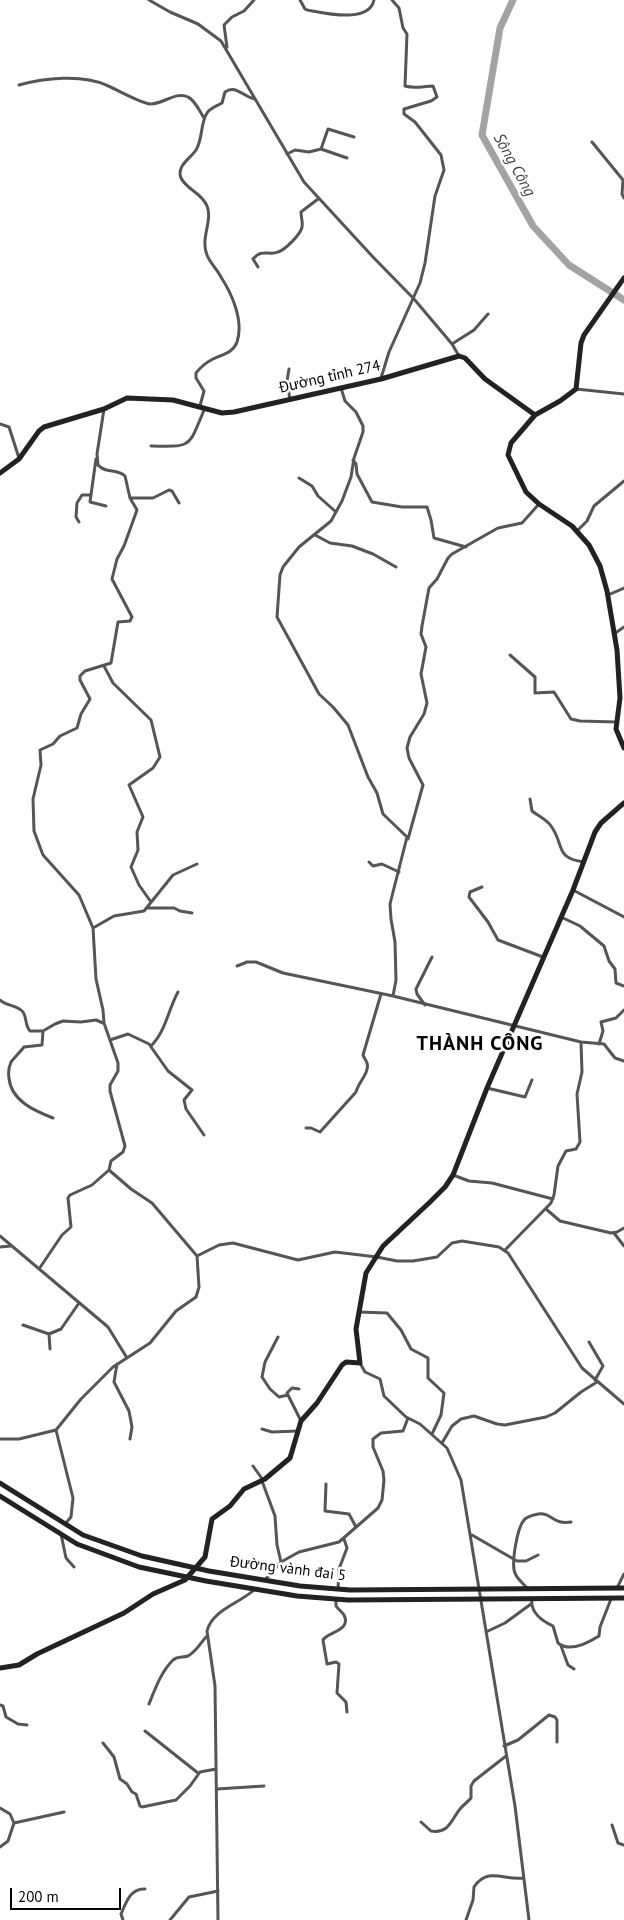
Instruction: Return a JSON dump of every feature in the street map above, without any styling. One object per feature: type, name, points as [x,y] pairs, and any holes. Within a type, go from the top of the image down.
[{"type":"main road","points":[[624,278],[584,335],[581,343],[576,390],[535,415],[511,443],[508,454],[524,489],[539,504],[565,520],[577,531],[595,555],[600,566],[608,596],[617,650],[620,698],[616,722],[617,734],[624,748]]},
{"type":"main road","name":"Đường tỉnh 274","points":[[0,472],[19,459],[44,427],[104,409],[120,401],[135,398],[173,400],[227,413],[381,379],[460,356]]},
{"type":"main road","points":[[460,356],[465,358],[486,379],[535,415]]},
{"type":"main road","points":[[0,1668],[19,1665],[36,1654],[124,1613],[153,1594],[188,1578],[206,1553],[212,1519],[230,1506],[244,1489],[263,1480],[290,1458],[301,1420],[317,1403],[342,1365],[346,1362],[360,1363],[356,1332],[365,1276],[383,1246],[445,1187],[454,1175],[487,1088],[573,890],[598,827],[624,804]]},
{"type":"main road","name":"Đường vành đai 5","points":[[0,1483],[84,1535],[142,1556],[196,1568],[300,1586],[338,1589],[624,1588]]},
{"type":"main road","name":"Đường vành đai 5","points":[[0,1496],[77,1544],[139,1567],[188,1578],[255,1589],[298,1596],[336,1599],[532,1601],[624,1598]]},
{"type":"street","points":[[148,0],[210,31],[227,48],[300,177],[318,199],[414,299],[460,356]]},
{"type":"street","points":[[227,48],[224,25],[232,17],[244,11],[254,0]]},
{"type":"street","points":[[300,0],[307,10],[347,16],[367,9],[373,4],[374,0]]},
{"type":"street","points":[[381,379],[389,352],[414,299],[423,272],[435,200],[444,170],[441,155],[415,122],[404,114],[404,110],[407,108],[433,100],[438,97],[438,94],[431,85],[421,88],[405,86],[407,34],[403,28],[399,8],[392,0]]},
{"type":"street","points":[[19,85],[36,80],[82,78],[106,84],[143,102],[152,104],[181,95],[187,96],[204,118]]},
{"type":"street","points":[[151,446],[178,446],[186,444],[192,438],[203,407],[204,391],[196,378],[196,373],[213,359],[231,351],[235,346],[239,332],[237,311],[223,280],[205,250],[207,205],[180,176],[184,162],[198,148],[204,118],[208,112],[222,103],[224,92],[229,89],[236,89],[246,97],[255,99]]},
{"type":"street","points":[[321,149],[328,128],[354,137]]},
{"type":"street","points":[[592,142],[623,180],[622,194],[624,198]]},
{"type":"street","points":[[287,154],[295,150],[309,152],[321,149],[347,158]]},
{"type":"street","points":[[258,267],[253,259],[254,256],[268,252],[279,252],[292,242],[302,228],[301,212],[318,199]]},
{"type":"street","points":[[452,344],[474,330],[488,314]]},
{"type":"street","points":[[289,369],[286,381],[290,400]]},
{"type":"street","points":[[341,388],[345,401],[356,412],[363,426],[363,432],[353,460],[350,481],[329,523],[290,556],[281,571],[276,608],[277,617],[319,694],[348,725],[368,776],[377,793],[383,814],[404,833],[408,840]]},
{"type":"street","points":[[576,390],[624,394]]},
{"type":"street","points":[[104,409],[90,500],[92,504],[106,506]]},
{"type":"street","points":[[0,424],[9,427],[19,459]]},
{"type":"street","points":[[39,1269],[62,1235],[72,1227],[68,1198],[70,1195],[92,1185],[109,1170],[109,1164],[123,1152],[125,1146],[110,1090],[110,1084],[118,1067],[104,1023],[96,979],[93,928],[76,891],[50,863],[39,847],[34,831],[32,799],[41,763],[40,750],[53,744],[60,736],[76,728],[81,714],[90,699],[80,680],[80,676],[85,671],[111,663],[118,622],[130,621],[132,617],[112,579],[117,559],[124,546],[136,513],[136,507],[130,498],[125,476],[119,472],[101,469],[98,465],[97,454]]},
{"type":"street","points":[[353,460],[356,464],[357,474],[372,502],[402,507],[427,507],[434,538],[467,547]]},
{"type":"street","points":[[299,478],[312,486],[318,496],[336,512]]},
{"type":"street","points":[[577,531],[587,520],[594,506],[624,481]]},
{"type":"street","points":[[130,498],[153,498],[169,490],[172,491],[179,503]]},
{"type":"street","points":[[79,522],[76,517],[78,501],[82,495],[90,495]]},
{"type":"street","points":[[393,996],[396,980],[395,942],[390,908],[401,856],[408,840],[423,785],[408,758],[407,748],[410,737],[424,714],[427,704],[420,674],[426,647],[421,630],[429,588],[438,579],[450,556],[498,528],[522,523],[539,504]]},
{"type":"street","points":[[314,535],[330,543],[359,548],[396,567]]},
{"type":"street","points":[[608,596],[624,588]]},
{"type":"street","points":[[614,634],[624,627]]},
{"type":"street","points":[[510,655],[535,677],[535,693],[554,692],[571,719],[616,722]]},
{"type":"street","points":[[104,666],[114,683],[150,720],[159,750],[160,757],[153,768],[129,785],[143,817],[137,832],[138,850],[131,867],[151,902]]},
{"type":"street","points":[[530,799],[532,811],[545,819],[553,828],[565,856],[572,860],[584,862]]},
{"type":"street","points":[[369,862],[373,866],[382,864],[399,872]]},
{"type":"street","points":[[93,928],[114,916],[141,913],[174,875],[197,864]]},
{"type":"street","points":[[482,887],[470,892],[469,897],[488,922],[498,940],[543,957]]},
{"type":"street","points":[[573,890],[624,917]]},
{"type":"street","points":[[146,908],[174,908],[180,912],[192,912]]},
{"type":"street","points":[[561,917],[580,926],[603,944],[609,961],[615,969],[616,983],[624,986]]},
{"type":"street","points":[[426,1005],[416,990],[432,957]]},
{"type":"street","points":[[237,966],[252,961],[283,973],[393,996],[581,1042],[606,1045],[614,1057],[624,1061]]},
{"type":"street","points":[[151,1046],[164,1029],[171,1004],[178,992]]},
{"type":"street","points":[[306,1128],[320,1132],[356,1092],[357,1086],[367,1071],[364,1053],[381,994]]},
{"type":"street","points":[[0,1000],[4,1004],[21,1010],[25,1016],[28,1031],[43,1031],[62,1022],[96,1020],[104,1023]]},
{"type":"street","points":[[599,1044],[603,1032],[601,1022],[616,1018],[624,1010]]},
{"type":"street","points":[[43,1031],[42,1045],[24,1047],[11,1063],[8,1074],[10,1086],[17,1098],[54,1118]]},
{"type":"street","points":[[110,1040],[128,1034],[151,1046],[168,1071],[192,1090],[184,1100],[185,1106],[204,1134]]},
{"type":"street","points":[[505,1250],[546,1209],[553,1199],[560,1161],[566,1151],[576,1149],[580,1142],[577,1094],[582,1072],[581,1042]]},
{"type":"street","points":[[487,1088],[525,1097],[532,1080]]},
{"type":"street","points":[[0,1439],[19,1439],[56,1430],[81,1399],[117,1364],[150,1343],[176,1311],[196,1297],[198,1287],[197,1256],[152,1203],[131,1189],[109,1170]]},
{"type":"street","points":[[454,1175],[469,1182],[492,1183],[553,1199]]},
{"type":"street","points":[[546,1209],[560,1221],[614,1233],[624,1228]]},
{"type":"street","points":[[614,1233],[624,1246]]},
{"type":"street","points":[[0,1236],[111,1331],[127,1358]]},
{"type":"street","points":[[197,1256],[219,1245],[233,1243],[298,1260],[334,1252],[404,1262],[432,1258],[440,1254],[452,1243],[462,1241],[505,1250],[582,1368],[624,1404]]},
{"type":"street","points":[[0,1247],[11,1245]]},
{"type":"street","points":[[23,1325],[49,1334],[63,1326],[79,1303]]},
{"type":"street","points":[[358,1312],[387,1313],[401,1330],[411,1349],[428,1358],[428,1378],[444,1393],[441,1415],[432,1434]]},
{"type":"street","points":[[49,1334],[50,1349]]},
{"type":"street","points":[[278,1337],[265,1362],[262,1377],[270,1389],[279,1397],[288,1395]]},
{"type":"street","points":[[442,1443],[452,1426],[461,1419],[474,1416],[505,1425],[555,1414],[596,1381],[603,1366],[589,1342]]},
{"type":"street","points":[[360,1363],[365,1372],[380,1379],[384,1396],[408,1418],[432,1434],[450,1452],[460,1477],[515,1806],[529,1920]]},
{"type":"street","points":[[117,1364],[114,1382],[129,1411],[132,1422],[130,1439]]},
{"type":"street","points":[[299,1389],[292,1388],[287,1393],[301,1420]]},
{"type":"street","points":[[265,1580],[281,1562],[304,1550],[344,1539],[378,1508],[382,1500],[384,1475],[373,1447],[373,1439],[381,1433],[403,1431],[408,1418]]},
{"type":"street","points":[[262,1428],[265,1431],[272,1432],[298,1431]]},
{"type":"street","points":[[56,1430],[73,1498],[72,1517],[65,1524]]},
{"type":"street","points":[[253,1466],[263,1480],[275,1516],[277,1545],[281,1562]]},
{"type":"street","points":[[326,1484],[325,1511],[349,1514],[356,1527]]},
{"type":"street","points":[[528,1589],[514,1573],[514,1559],[518,1536],[525,1518],[545,1514],[560,1524],[570,1522]]},
{"type":"street","points":[[61,1534],[66,1558],[74,1567]]},
{"type":"street","points":[[471,1534],[517,1561],[526,1561],[538,1556]]},
{"type":"street","points":[[338,1589],[339,1569],[347,1548],[344,1539]]},
{"type":"street","points":[[617,1588],[624,1574]]},
{"type":"street","points":[[218,1920],[215,1686],[207,1636],[209,1625],[216,1616],[255,1589]]},
{"type":"street","points":[[561,1646],[584,1645],[599,1636],[600,1627],[612,1598]]},
{"type":"street","points":[[336,1599],[336,1606],[345,1616],[345,1624],[341,1629],[325,1636],[323,1640],[327,1664],[336,1662],[339,1664],[337,1693],[346,1702],[347,1712]]},
{"type":"street","points":[[486,1632],[505,1622],[532,1601],[542,1621],[553,1626],[568,1665],[574,1669]]},
{"type":"street","points":[[149,1704],[166,1669],[176,1658],[186,1656],[199,1647],[207,1636]]},
{"type":"street","points":[[0,1705],[3,1706],[6,1717],[18,1724],[27,1725]]},
{"type":"street","points":[[504,1746],[518,1740],[550,1714],[557,1720],[557,1742]]},
{"type":"street","points":[[145,1731],[198,1774]]},
{"type":"street","points":[[103,1743],[114,1757],[120,1779],[136,1794],[142,1807],[173,1801],[190,1786],[198,1774],[203,1771],[216,1769]]},
{"type":"street","points":[[421,1822],[430,1831],[443,1830],[453,1822],[460,1809],[471,1798],[471,1786],[474,1781],[506,1756]]},
{"type":"street","points":[[217,1789],[264,1786]]},
{"type":"street","points":[[0,1808],[10,1814],[14,1823],[8,1841],[0,1847]]},
{"type":"street","points":[[14,1823],[52,1813],[64,1812]]},
{"type":"street","points":[[612,1825],[618,1844],[624,1845]]},
{"type":"street","points":[[466,1920],[473,1900],[474,1887],[480,1879],[500,1875],[515,1879],[523,1878]]},
{"type":"street","points":[[123,1920],[121,1914],[130,1895],[140,1889],[145,1889]]},
{"type":"street","points":[[170,1920],[188,1897],[218,1892]]},
{"type":"waterway","name":"Sông Công","points":[[513,0],[500,28],[482,135],[533,226],[569,265],[624,300]]},
{"type":"district","name":"THÀNH CÔNG","points":[[480,1044]]}]
